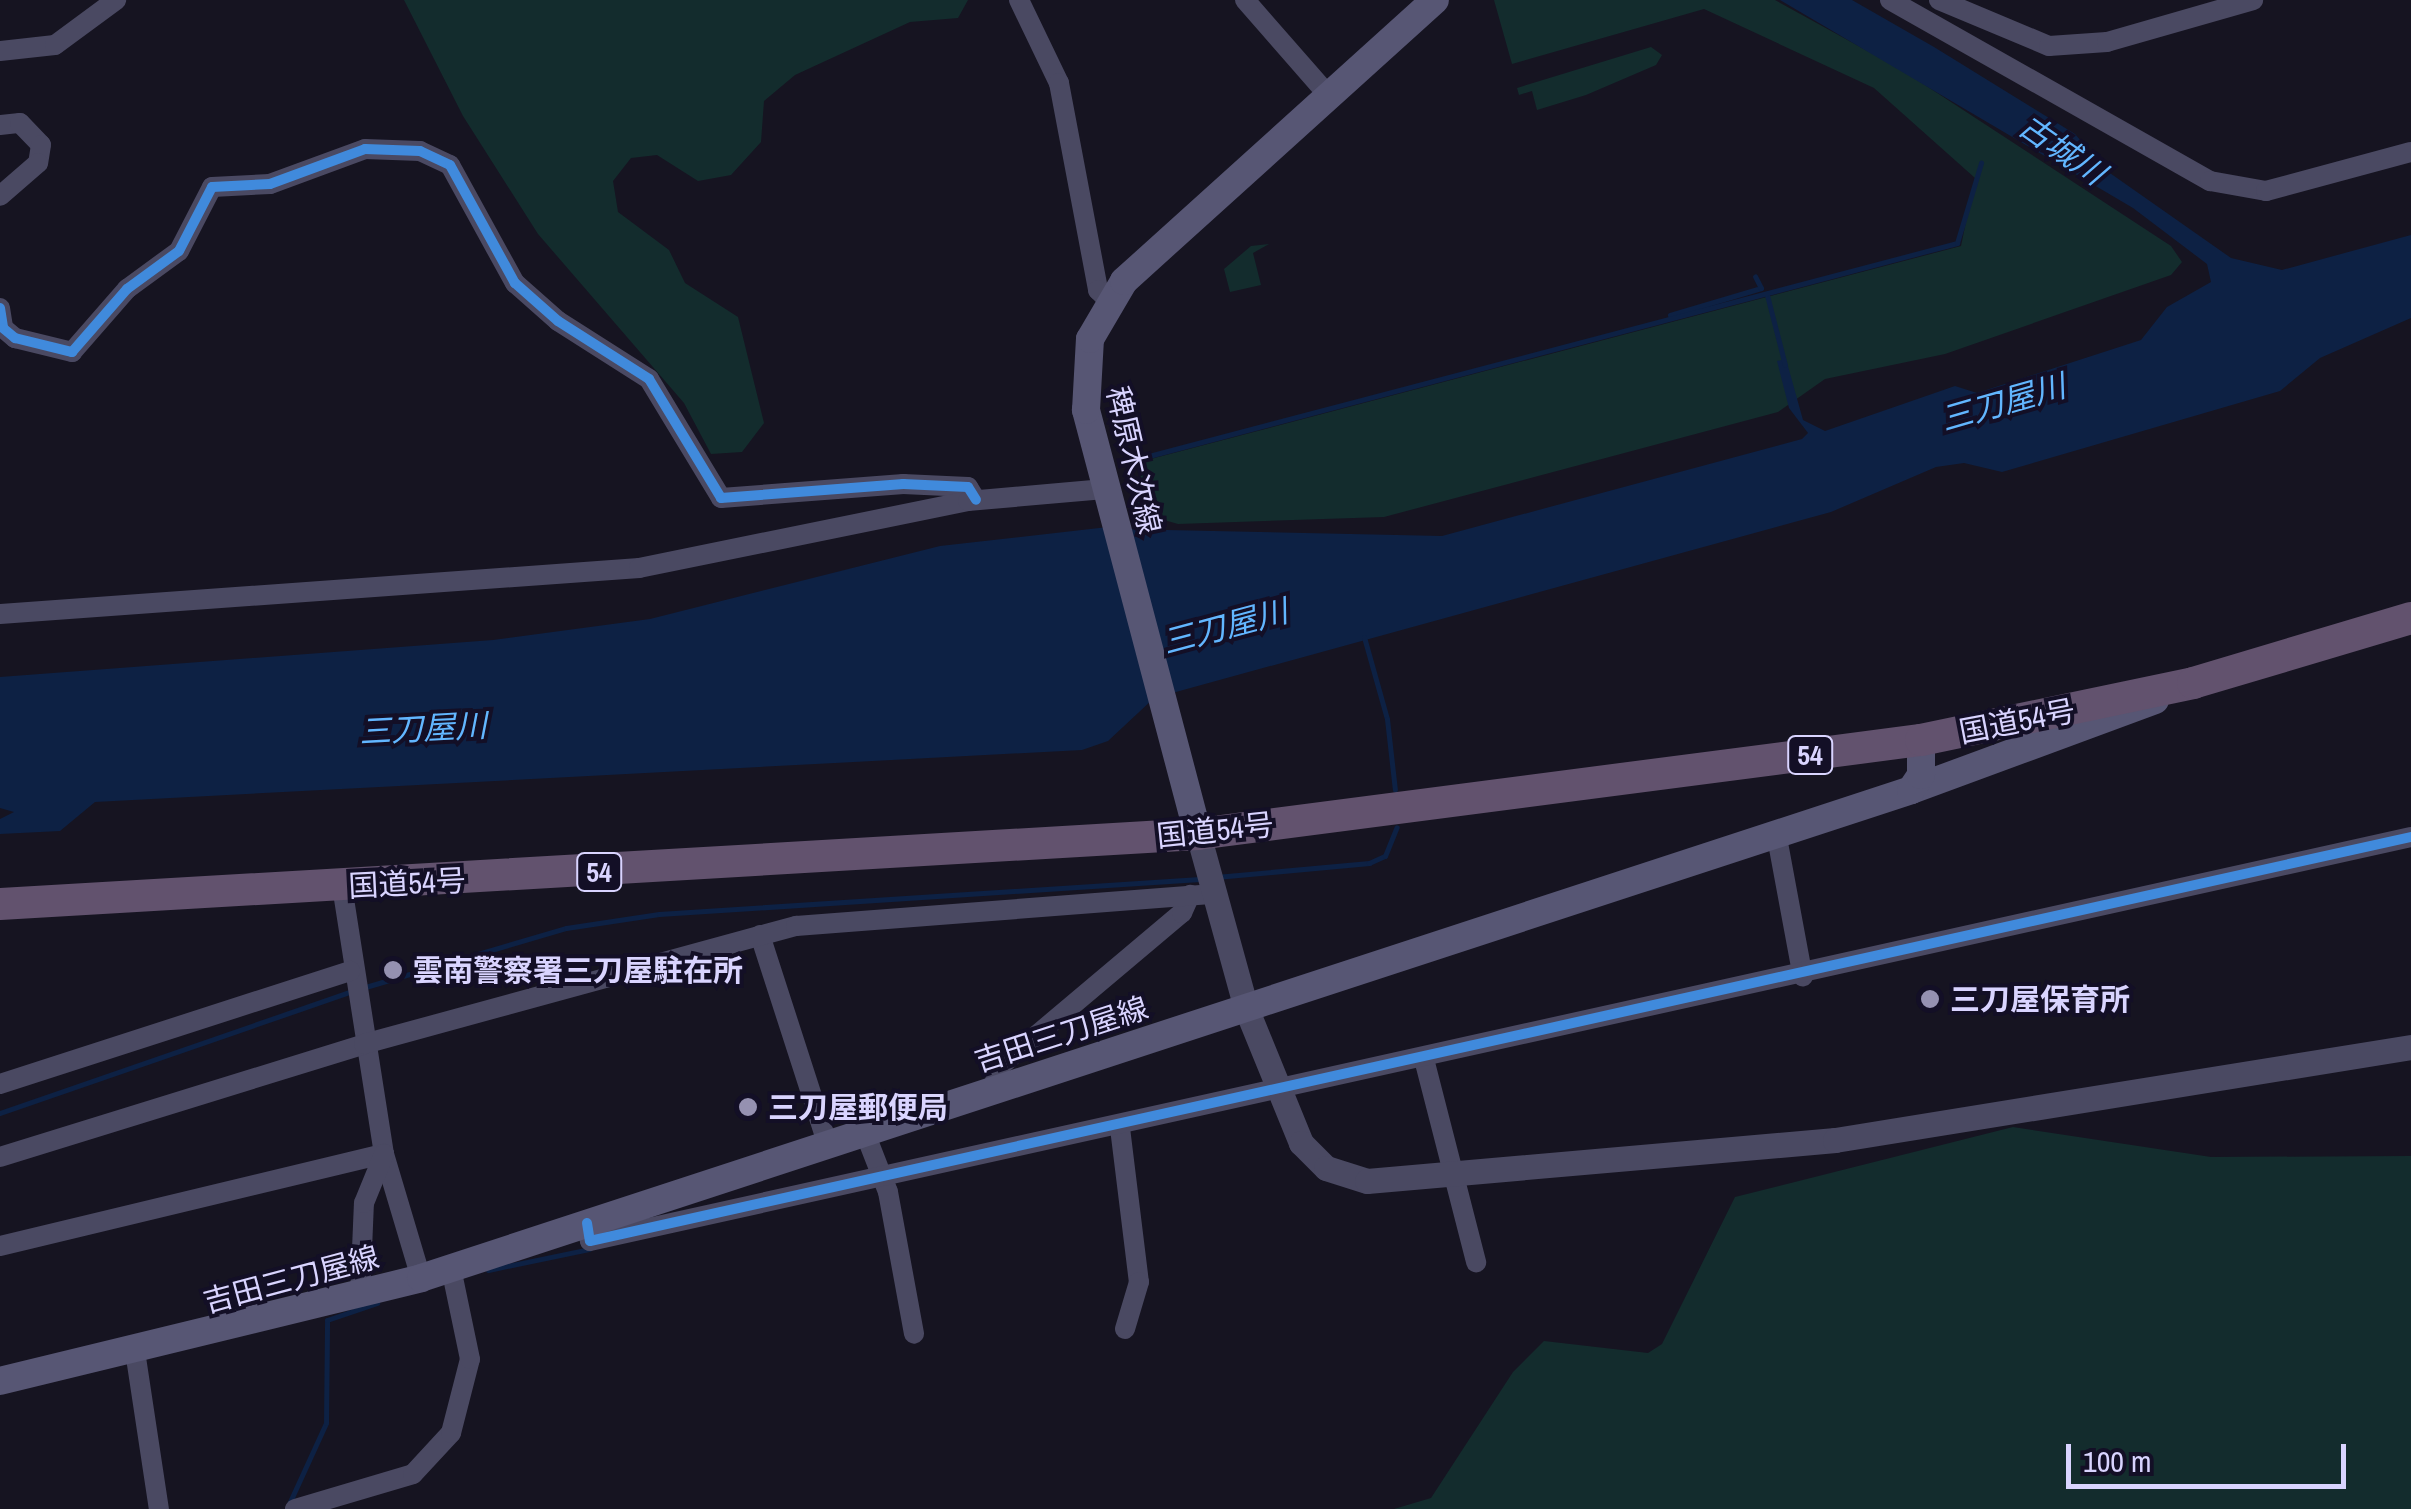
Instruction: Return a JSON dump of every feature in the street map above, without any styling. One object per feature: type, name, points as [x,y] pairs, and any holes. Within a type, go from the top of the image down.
[{"type":"highway","name":"国道54号","points":[[0,904],[1198,834],[1921,740],[2193,683],[2411,618]]},
{"type":"main road","points":[[1108,300],[1435,0]]},
{"type":"main road","name":"稗原木次線","points":[[1108,300],[1082,386],[1105,494],[1198,834]]},
{"type":"main road","name":"吉田三刀屋線","points":[[0,1381],[360,1297],[420,1278],[1912,790],[2193,683]]},
{"type":"main road","points":[[1912,790],[1921,775],[1921,740]]},
{"type":"street","points":[[0,51],[55,45],[116,0]]},
{"type":"street","points":[[1020,0],[1059,82],[1098,290],[1108,300]]},
{"type":"street","points":[[1245,0],[1329,96]]},
{"type":"street","points":[[1890,0],[2210,181],[2266,192],[2411,152]]},
{"type":"street","points":[[1939,0],[2048,46],[2107,42],[2253,0]]},
{"type":"street","points":[[0,125],[20,123],[41,145],[38,164],[0,196]]},
{"type":"street","points":[[0,308],[3,328],[15,338],[72,352],[127,289],[179,250],[212,187],[270,184],[365,149],[420,151],[450,165],[515,284],[648,379],[721,498],[903,484],[968,487],[976,500]]},
{"type":"street","points":[[0,614],[639,568],[976,500],[1105,494]]},
{"type":"street","points":[[1776,832],[1803,976]]},
{"type":"street","points":[[1198,834],[1206,886],[1246,1008],[1301,1144],[1345,1177],[1453,1179],[1835,1140],[2411,1047]]},
{"type":"street","points":[[587,1223],[590,1241],[1282,1097],[1424,1060],[2411,837]]},
{"type":"street","points":[[342,886],[351,975],[384,1154],[420,1278]]},
{"type":"street","points":[[0,1157],[364,1044],[760,935],[1206,886]]},
{"type":"street","points":[[992,1090],[1000,1066],[1182,913],[1206,886]]},
{"type":"street","points":[[760,935],[828,1144]]},
{"type":"street","points":[[0,1084],[351,975]]},
{"type":"street","points":[[1424,1060],[1476,1262]]},
{"type":"street","points":[[1120,1128],[1138,1282],[1125,1329]]},
{"type":"street","points":[[865,1132],[882,1179],[914,1334]]},
{"type":"street","points":[[0,1246],[384,1154]]},
{"type":"street","points":[[360,1297],[364,1203],[384,1154]]},
{"type":"street","points":[[295,1509],[413,1474],[451,1433],[470,1359],[451,1268]]},
{"type":"street","points":[[135,1351],[160,1509]]},
{"type":"green space","points":[[404,0],[968,0],[958,18],[910,22],[795,75],[764,101],[761,142],[731,175],[698,181],[657,155],[631,158],[613,181],[618,212],[669,250],[685,283],[738,317],[764,423],[742,452],[711,454],[684,403],[538,234],[463,116]]},
{"type":"green space","points":[[1494,0],[1775,0],[1902,70],[2171,246],[2182,262],[2171,275],[1945,354],[1825,379],[1778,412],[1384,517],[1178,524],[1140,513],[1133,496],[1147,460],[1961,246],[1975,178],[1874,88],[1704,9],[1512,64]]},
{"type":"green space","points":[[1651,47],[1662,55],[1656,65],[1586,95],[1537,110],[1532,91],[1519,95],[1517,88]]},
{"type":"green space","points":[[1269,244],[1253,253],[1261,285],[1230,292],[1224,269],[1251,246]]},
{"type":"green space","points":[[2013,1127],[2211,1157],[2411,1156],[2411,1509],[1394,1509],[1431,1498],[1513,1372],[1544,1341],[1648,1353],[1662,1344],[1735,1197]]},
{"type":"water","points":[[1780,0],[1852,0],[2075,134],[2107,171],[2231,258],[2282,270],[2411,235],[2411,318],[2320,358],[2280,391],[2002,472],[1964,463],[1936,467],[1831,512],[1165,695],[1119,529],[1442,536],[1802,439],[1808,433],[1789,408],[1777,361],[1786,359],[1803,420],[1825,431],[1955,386],[1977,393],[2141,340],[2167,307],[2211,282],[2207,264],[2133,208]]},
{"type":"water","name":"三刀屋川","points":[[1108,527],[1153,699],[1108,741],[1082,750],[95,802],[60,831],[0,834],[0,819],[14,812],[0,808],[0,677],[493,640],[650,619],[940,546]]},
{"type":"waterway","points":[[1145,457],[1957,243],[1981,163]]},
{"type":"waterway","points":[[1670,315],[1761,288],[1755,276]]},
{"type":"waterway","points":[[1767,295],[1785,365]]},
{"type":"waterway","points":[[1364,637],[1387,719],[1395,790]]},
{"type":"waterway","points":[[1216,877],[1369,863],[1385,856],[1397,827]]},
{"type":"waterway","points":[[362,988],[566,928],[659,914],[1200,879]]},
{"type":"waterway","points":[[0,1113],[352,991]]},
{"type":"waterway","points":[[488,1270],[589,1249]]},
{"type":"waterway","points":[[288,1506],[326,1423],[327,1320],[377,1303]]},
{"type":"cycle path","points":[[0,308],[3,328],[15,338],[72,352],[127,289],[179,251],[212,187],[270,184],[365,149],[420,151],[450,165],[515,283],[558,321],[649,379],[721,498],[903,484],[968,487],[976,500]]},
{"type":"cycle path","points":[[587,1223],[590,1241],[2411,837]]},
{"type":"place","name":"雲南警察署三刀屋駐在所","points":[[393,970]]},
{"type":"place","name":"三刀屋保育所","points":[[1930,999]]},
{"type":"place","name":"三刀屋郵便局","points":[[748,1107]]},
{"type":"water label","name":"古城川","points":[[2062,150]]}]
